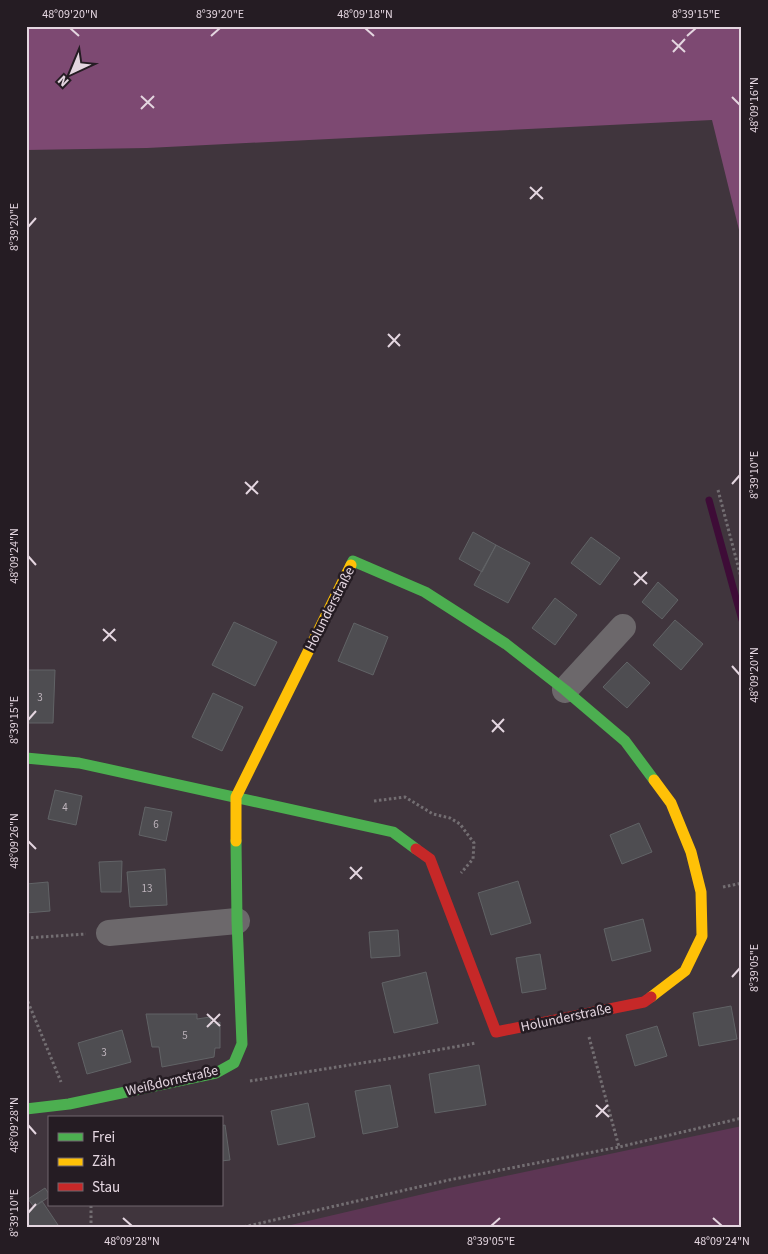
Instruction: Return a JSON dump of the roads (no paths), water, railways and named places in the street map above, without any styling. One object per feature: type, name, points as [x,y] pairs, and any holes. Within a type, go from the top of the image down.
[{"type":"street","name":"Holunderstraße","points":[[352,561],[425,592],[506,644],[565,690],[624,741],[671,803],[691,852],[701,892],[702,936],[685,971],[644,1002],[496,1032],[430,859],[393,832],[236,797],[352,561]]},
{"type":"street","points":[[565,690],[624,627]]},
{"type":"street","points":[[26,758],[80,763],[236,797]]},
{"type":"street","name":"Weißdornstraße","points":[[26,1109],[69,1104],[216,1073],[234,1063],[242,1044],[237,921],[236,797]]},
{"type":"street","points":[[109,933],[237,921]]},
{"type":"waterway","points":[[709,500],[742,620]]}]
